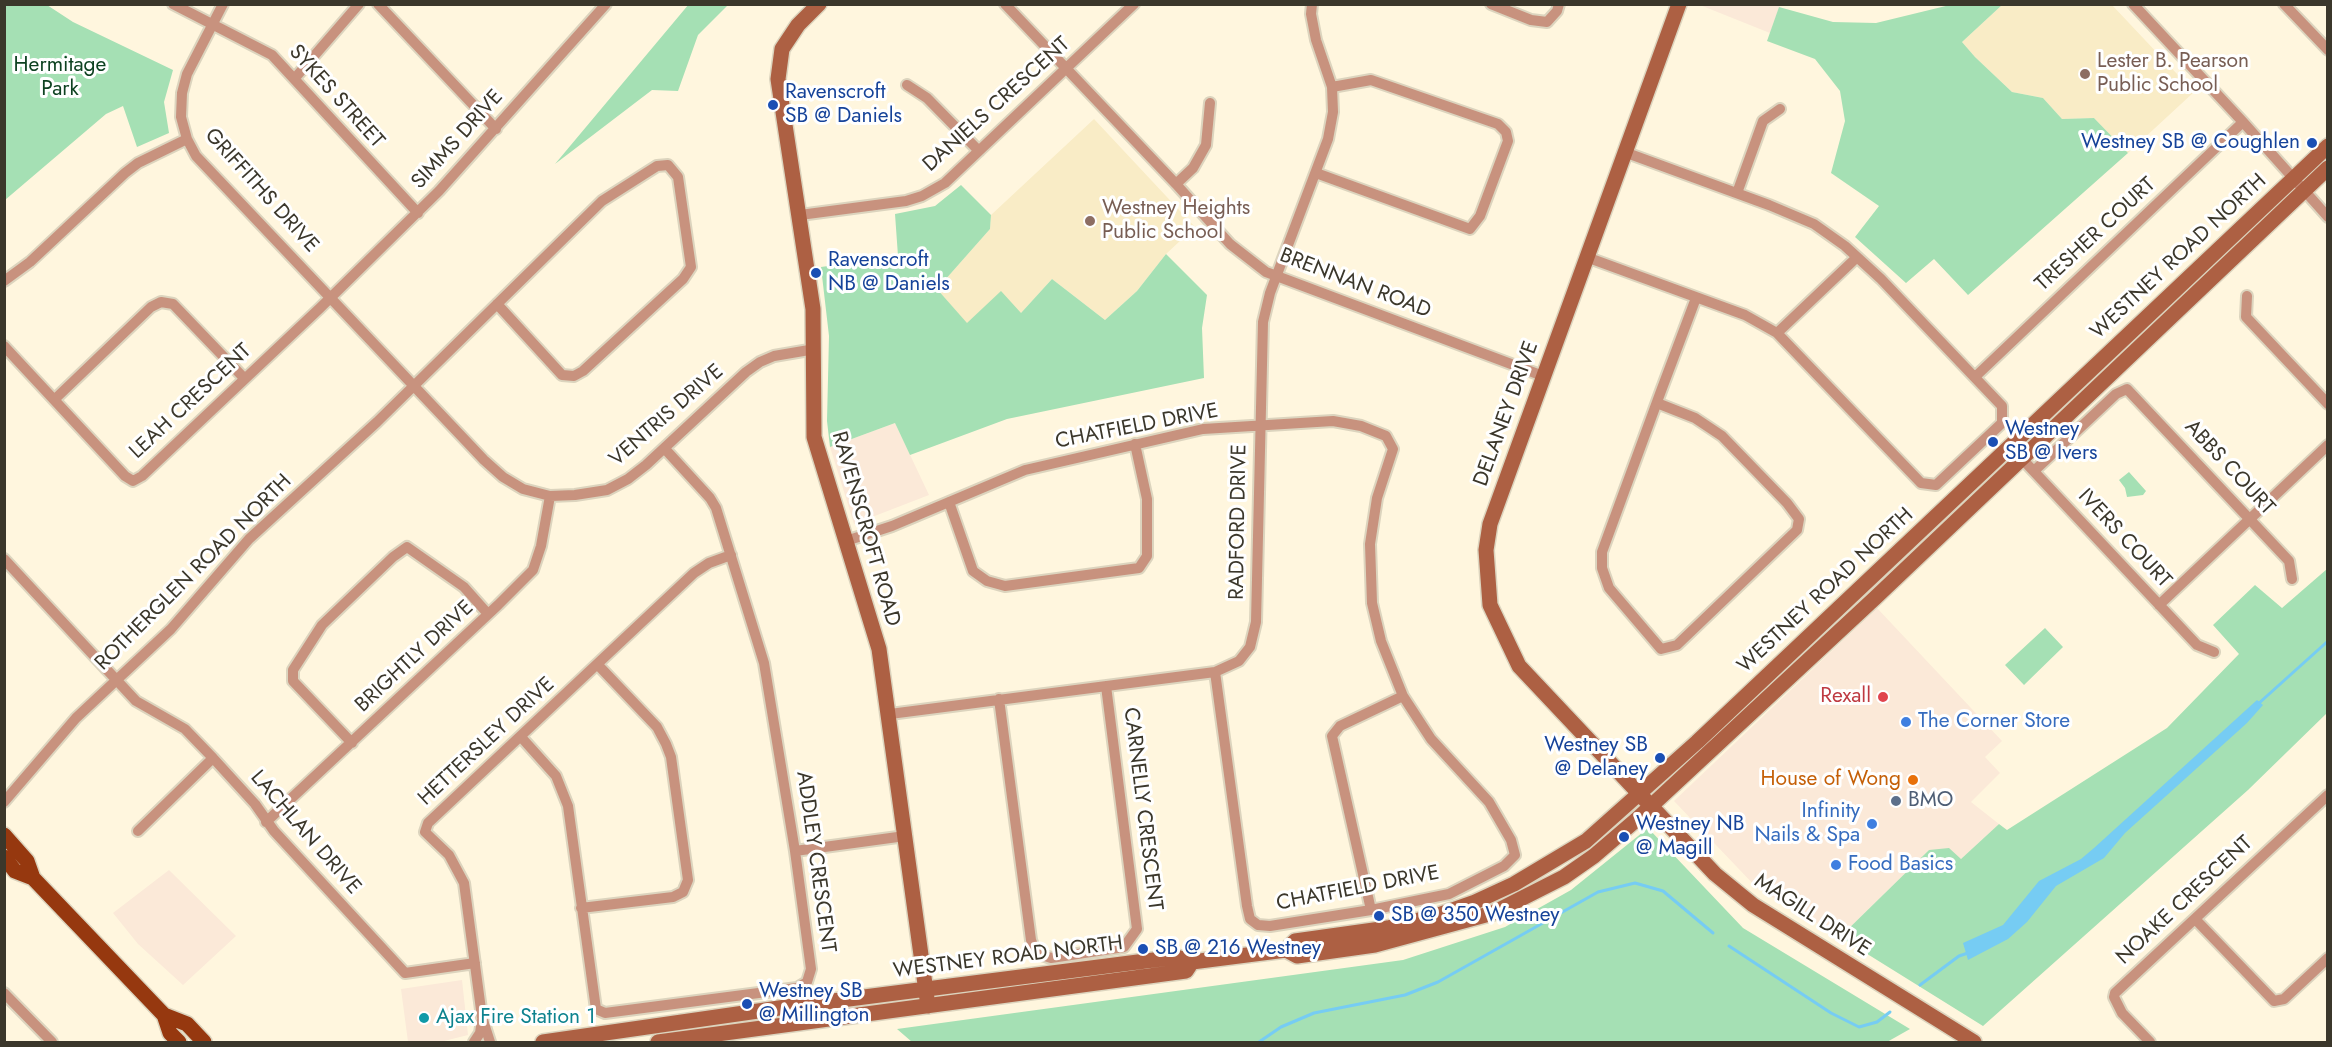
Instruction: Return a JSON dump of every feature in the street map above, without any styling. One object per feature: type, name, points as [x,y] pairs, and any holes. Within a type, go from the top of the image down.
[{"type":"main road","name":"RAVENSCROFT ROAD","points":[[819,4],[798,25],[782,49],[778,79],[813,309],[814,437],[879,649],[890,714],[928,1006]]},
{"type":"main road","name":"DELANEY DRIVE","points":[[1645,800],[1519,666],[1490,605],[1486,549],[1490,524],[1543,376],[1589,258],[1679,4]]},
{"type":"main road","name":"WESTNEY ROAD NORTH","points":[[1645,800],[1875,598],[2299,184],[2328,146]]},
{"type":"main road","name":"WESTNEY ROAD NORTH","points":[[658,1042],[925,990],[1177,957],[1192,962],[1286,950],[1297,956],[1375,945],[1493,913],[1564,877],[1594,856],[1697,742],[2010,446],[2299,184],[2328,168]]},
{"type":"main road","name":"MAGILL DRIVE","points":[[1645,800],[1715,874],[1743,898],[1974,1042]]},
{"type":"main road","points":[[4,835],[27,861],[33,878],[164,1014],[187,1024],[204,1042]]},
{"type":"main road","points":[[4,857],[15,871],[33,878]]},
{"type":"main road","name":"WESTNEY ROAD NORTH","points":[[543,1042],[723,1031],[928,1006],[1186,971],[1192,962]]},
{"type":"main road","points":[[164,1014],[170,1033],[179,1042]]},
{"type":"street","name":"SYKES STREET","points":[[173,4],[214,23],[272,55],[418,213]]},
{"type":"street","name":"GRIFFITHS DRIVE","points":[[223,4],[187,74],[182,93],[181,117],[187,139],[196,156],[332,297]]},
{"type":"street","points":[[295,78],[359,4]]},
{"type":"street","points":[[378,4],[496,129]]},
{"type":"street","name":"SIMMS DRIVE","points":[[332,297],[418,213],[496,129],[606,4]]},
{"type":"street","name":"BRENNAN ROAD","points":[[1005,4],[1176,183],[1230,244],[1277,277],[1543,376]]},
{"type":"street","name":"DANIELS CRESCENT","points":[[800,215],[906,201],[922,196],[945,183],[1134,4]]},
{"type":"street","name":"RADFORD DRIVE","points":[[890,714],[1215,672],[1239,661],[1250,647],[1256,622],[1263,322],[1277,277],[1328,139],[1333,112],[1332,87],[1316,40],[1311,14],[1312,4]]},
{"type":"street","points":[[1491,4],[1530,20],[1547,22],[1557,11],[1559,4]]},
{"type":"street","points":[[2133,4],[2328,217]]},
{"type":"street","points":[[2284,4],[2328,50]]},
{"type":"street","points":[[1316,173],[1470,229],[1480,216],[1508,141],[1506,132],[1498,124],[1371,80],[1332,87]]},
{"type":"street","points":[[907,85],[927,98],[979,151]]},
{"type":"street","points":[[1176,183],[1193,168],[1206,145],[1210,103]]},
{"type":"street","points":[[1737,193],[1763,121],[1780,109]]},
{"type":"street","name":"TRESHER COURT","points":[[1975,377],[2243,122]]},
{"type":"street","points":[[4,281],[30,262],[125,173],[138,163],[187,139]]},
{"type":"street","points":[[1589,258],[1745,315],[1777,333],[1921,483],[1936,485],[2002,423],[2002,406],[1975,377],[1857,256],[1814,224],[1627,153]]},
{"type":"street","name":"ROTHERGLEN ROAD NORTH","points":[[4,802],[76,718],[171,628],[249,539],[414,386],[497,304],[602,201],[657,166],[668,165],[678,177],[691,267],[683,279],[583,371],[574,376],[562,375],[497,304]]},
{"type":"street","points":[[1777,333],[1857,256]]},
{"type":"street","points":[[2247,296],[2246,317],[2328,404]]},
{"type":"street","name":"LEAH CRESCENT","points":[[4,346],[125,476],[134,481],[332,297]]},
{"type":"street","name":"VENTRIS DRIVE","points":[[332,297],[484,460],[503,477],[523,489],[550,496],[607,490],[628,479],[665,449],[746,372],[760,362],[774,356],[815,349]]},
{"type":"street","points":[[1657,403],[1695,418],[1722,436],[1787,503],[1799,519],[1797,530],[1677,645],[1661,649],[1609,588],[1602,552],[1657,403],[1696,298]]},
{"type":"street","points":[[55,399],[151,307],[161,302],[173,304],[244,378]]},
{"type":"street","name":"ABBS COURT","points":[[2034,471],[2116,394],[2127,389],[2289,561],[2292,579]]},
{"type":"street","name":"CHATFIELD DRIVE","points":[[846,541],[892,526],[1025,470],[1203,429],[1333,421],[1361,426],[1386,436],[1393,449],[1377,498],[1370,544],[1372,603],[1381,641],[1403,696],[1431,739],[1489,802],[1511,840],[1515,855],[1504,866],[1449,894],[1371,910],[1270,926],[1258,925],[1250,919],[1215,672]]},
{"type":"street","points":[[949,502],[973,570],[987,581],[1005,586],[1139,568],[1147,556],[1147,499],[1135,444]]},
{"type":"street","name":"IVERS COURT","points":[[2010,446],[2197,645],[2214,652]]},
{"type":"street","points":[[2159,605],[2328,446]]},
{"type":"street","name":"ADDLEY CRESCENT","points":[[521,737],[556,776],[568,806],[596,1009],[605,1014],[797,988],[807,982],[811,969],[795,851],[764,663],[731,555],[710,498],[665,449]]},
{"type":"street","name":"BRIGHTLY DRIVE","points":[[266,822],[533,570],[541,546],[550,496]]},
{"type":"street","points":[[352,743],[293,681],[293,670],[322,625],[393,557],[407,547],[464,587],[488,614]]},
{"type":"street","name":"HETTERSLEY DRIVE","points":[[490,1042],[482,1017],[464,883],[448,855],[425,832],[429,823],[694,573],[709,563],[731,555]]},
{"type":"street","name":"LACHLAN DRIVE","points":[[4,559],[136,701],[185,729],[255,804],[266,822],[405,973],[476,963]]},
{"type":"street","points":[[581,908],[673,897],[683,892],[688,880],[671,757],[666,744],[657,727],[598,665]]},
{"type":"street","name":"CARNELLY CRESCENT","points":[[999,699],[1030,940],[1036,953],[1051,958],[1124,947],[1137,929],[1106,686]]},
{"type":"street","points":[[1371,910],[1332,736],[1340,726],[1403,696]]},
{"type":"street","points":[[138,831],[213,758]]},
{"type":"street","name":"NOAKE CRESCENT","points":[[2150,1042],[2122,1013],[2114,997],[2115,993],[2328,795]]},
{"type":"street","points":[[795,851],[905,836]]},
{"type":"street","points":[[2196,920],[2274,1001],[2284,999],[2328,958]]},
{"type":"street","points":[[4,993],[52,1042]]},
{"type":"street","name":"HETTERSLEY DRIVE","points":[[474,1042],[480,1033],[482,1017]]},
{"type":"shaded area","points":[[1700,5],[1780,5],[1770,33]]},
{"type":"shaded area","name":"Lester B. Pearson Public School","points":[[2002,5],[2112,5],[2194,92],[2128,153],[2094,118],[2062,119],[2043,98],[2012,92],[1962,42]]},
{"type":"shaded area","name":"Westney Heights Public School","points":[[1094,119],[1195,227],[1166,254],[1137,291],[1105,320],[1052,279],[1021,313],[967,324],[937,289],[990,229],[991,215]]},
{"type":"shaded area","points":[[895,423],[929,495],[854,524],[830,447]]},
{"type":"shaded area","points":[[1877,608],[2002,741],[1985,757],[2000,773],[1971,802],[1999,824],[1961,859],[1929,850],[1840,937],[1757,888],[1674,801]]},
{"type":"shaded area","points":[[169,870],[236,936],[183,985],[138,944],[113,913]]},
{"type":"shaded area","points":[[462,980],[468,1035],[440,1042],[408,1042],[401,989]]},
{"type":"green space","points":[[689,4],[728,5],[698,35],[678,91],[652,90],[555,164]]},
{"type":"green space","points":[[1954,4],[2002,5],[1962,42],[2012,92],[2043,98],[2062,119],[2094,118],[2128,153],[1968,295],[1934,259],[1906,283],[1855,237],[1879,206],[1831,173],[1845,121],[1840,91],[1815,59],[1767,41],[1779,7],[1833,22],[1876,23]]},
{"type":"green space","name":"Hermitage Park","points":[[4,5],[47,5],[73,22],[173,70],[164,102],[169,133],[137,147],[123,106],[106,114],[5,200]]},
{"type":"green space","points":[[961,185],[991,215],[990,229],[937,289],[967,323],[1001,291],[1021,313],[1052,279],[1105,320],[1137,291],[1166,254],[1207,295],[1202,328],[1204,378],[1007,419],[910,455],[895,423],[830,447],[827,421],[829,336],[821,267],[898,256],[895,214],[935,206]]},
{"type":"green space","points":[[2129,472],[2146,491],[2143,495],[2127,497],[2125,488],[2119,480]]},
{"type":"green space","points":[[2327,569],[2327,713],[2248,790],[1983,1026],[1840,937],[1929,850],[1949,848],[1961,859],[1999,824],[2007,830],[2167,728],[2239,654],[2213,625],[2255,585],[2282,608]]},
{"type":"green space","points":[[2045,628],[2063,647],[2024,685],[2005,665]]},
{"type":"green space","points":[[1648,828],[1743,928],[1910,1029],[1887,1042],[912,1042],[897,1029],[1403,960],[1505,927],[1571,890]]},
{"type":"water","points":[[2257,700],[2263,705],[2247,723],[2125,833],[2104,858],[2056,886],[2027,922],[2008,939],[1968,960],[1963,943],[2003,925],[2039,881],[2081,859]]},
{"type":"waterway","points":[[2258,704],[2328,641]]},
{"type":"waterway","points":[[1259,1042],[1281,1027],[1314,1013],[1405,995],[1438,982],[1598,892],[1635,883],[1663,891],[1713,933]]},
{"type":"waterway","points":[[1729,946],[1831,1013],[1859,1027],[1877,1022],[1890,1012]]},
{"type":"waterway","points":[[1920,985],[1959,956],[1968,953]]},
{"type":"place","name":"Lester B. Pearson Public School","points":[[2085,74]]},
{"type":"place","name":"Ravenscroft SB @ Daniels","points":[[773,105]]},
{"type":"place","name":"Westney SB @ Coughlen","points":[[2312,143]]},
{"type":"place","name":"Westney Heights Public School","points":[[1090,221]]},
{"type":"place","name":"Ravenscroft NB @ Daniels","points":[[816,273]]},
{"type":"place","name":"Westney SB @ Ivers","points":[[1993,442]]},
{"type":"place","name":"Rexall","points":[[1883,697]]},
{"type":"place","name":"The Corner Store","points":[[1906,722]]},
{"type":"place","name":"Westney SB @ Delaney","points":[[1660,758]]},
{"type":"place","name":"House of Wong","points":[[1913,780]]},
{"type":"place","name":"BMO","points":[[1896,801]]},
{"type":"place","name":"Infinity Nails & Spa","points":[[1872,824]]},
{"type":"place","name":"Westney NB @ Magill","points":[[1624,837]]},
{"type":"place","name":"Food Basics","points":[[1836,865]]},
{"type":"place","name":"SB @ 350 Westney","points":[[1379,916]]},
{"type":"place","name":"SB @ 216 Westney","points":[[1143,949]]},
{"type":"place","name":"Westney SB @ Millington","points":[[747,1004]]},
{"type":"place","name":"Ajax Fire Station 1","points":[[424,1018]]}]
